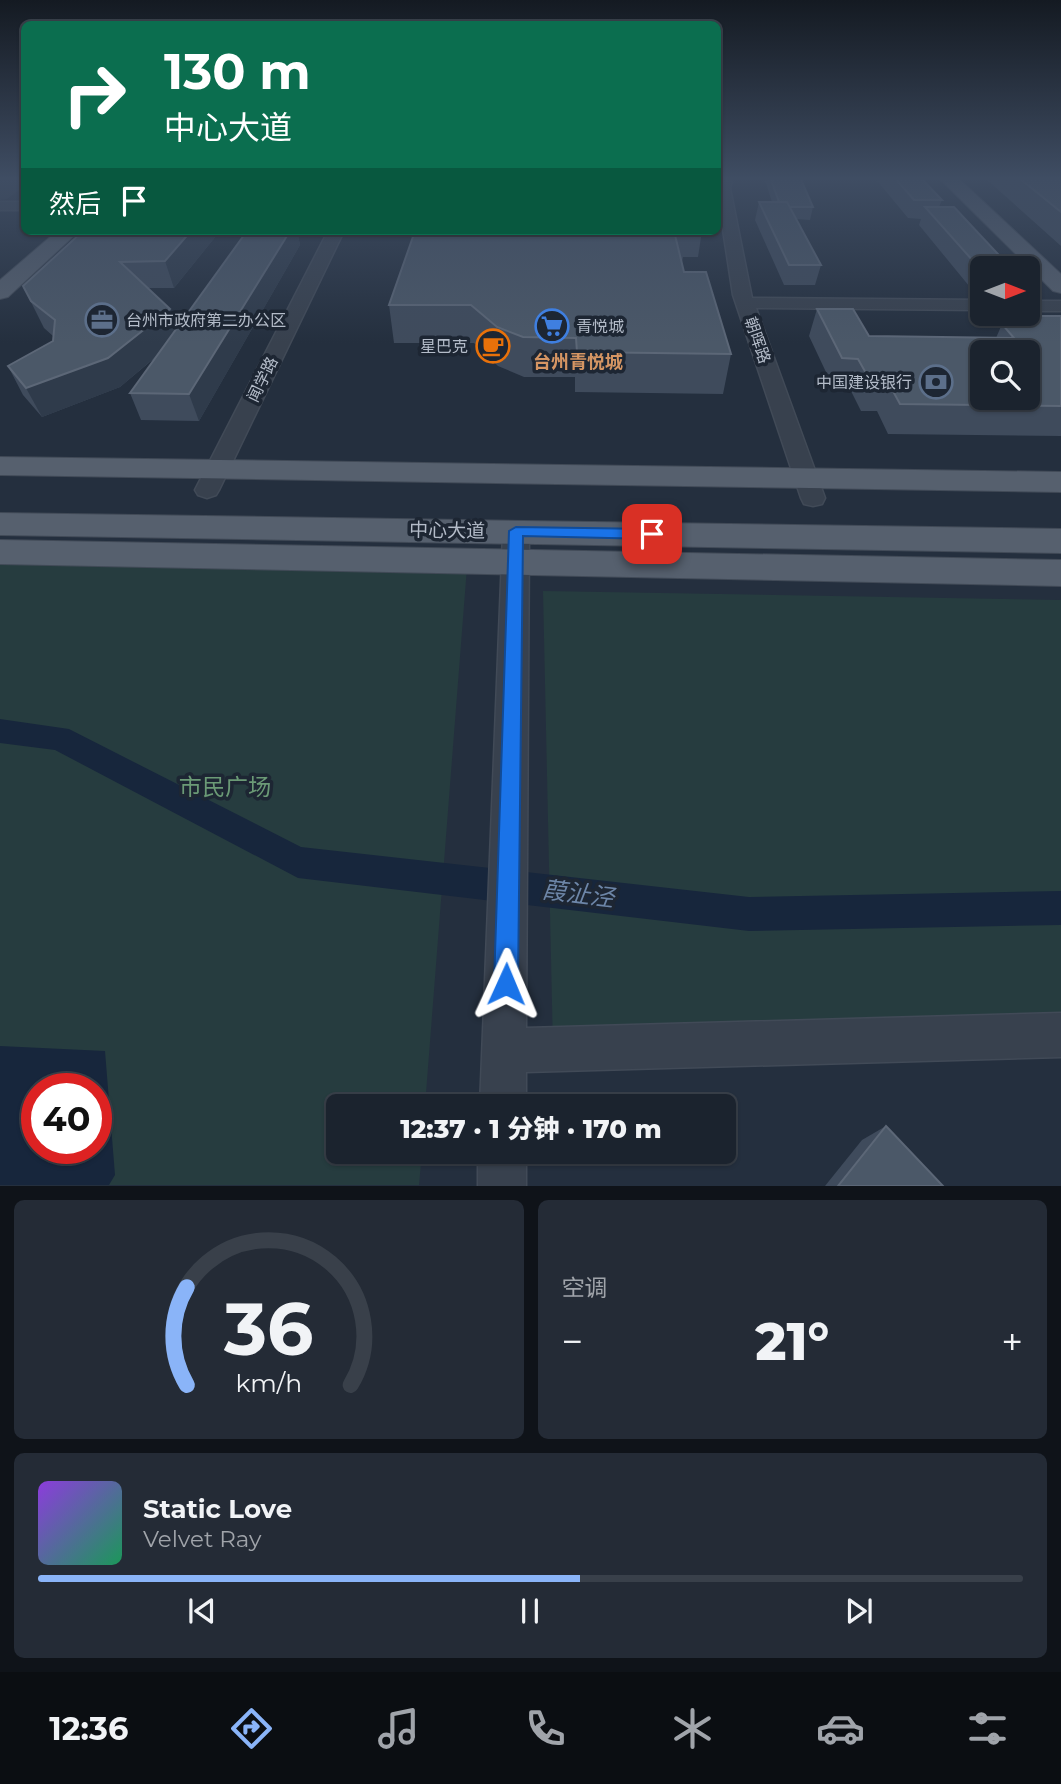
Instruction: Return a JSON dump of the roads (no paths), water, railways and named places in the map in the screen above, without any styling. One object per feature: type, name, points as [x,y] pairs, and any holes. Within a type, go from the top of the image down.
[{"type":"main road","points":[[1005,232],[1061,286]]},
{"type":"main road","points":[[0,292],[64,235]]},
{"type":"main road","points":[[0,466],[212,480]]},
{"type":"main road","points":[[0,472],[79,488]]},
{"type":"main road","name":"中心大道","points":[[0,487],[79,488],[212,480],[809,488],[1061,502]]},
{"type":"main road","points":[[809,488],[1061,482]]},
{"type":"main road","name":"中心大道","points":[[0,524],[61,524],[516,546],[1061,541]]},
{"type":"main road","points":[[0,538],[61,524]]},
{"type":"main road","points":[[0,552],[516,546],[1061,573]]},
{"type":"street","name":"朝晖路","points":[[731,232],[745,303],[809,488]]},
{"type":"street","name":"闻学路","points":[[212,480],[334,235]]},
{"type":"street","points":[[745,303],[970,305]]},
{"type":"street","points":[[1040,306],[1061,306]]},
{"type":"street","points":[[503,1094],[516,546]]},
{"type":"street","points":[[505,1051],[1061,1035]]},
{"type":"street","points":[[502,1164],[502,1185]]},
{"type":"water","points":[[0,1046],[105,1051],[107,1073],[21,1073],[21,1164],[112,1164],[112,1138],[115,1175],[109,1185],[0,1185]]},
{"type":"waterway","name":"葭沚泾","points":[[0,731],[59,738],[298,862],[749,914],[1061,908]]},
{"type":"place","name":"台州市政府第二办公区","points":[[102,320]]},
{"type":"place","name":"青悦城","points":[[552,326]]},
{"type":"place","name":"星巴克","points":[[493,346]]},
{"type":"place","name":"中国建设银行","points":[[936,382]]},
{"type":"district","name":"台州青悦城","points":[[578,362]]},
{"type":"park label","name":"市民广场","points":[[225,787]]}]
